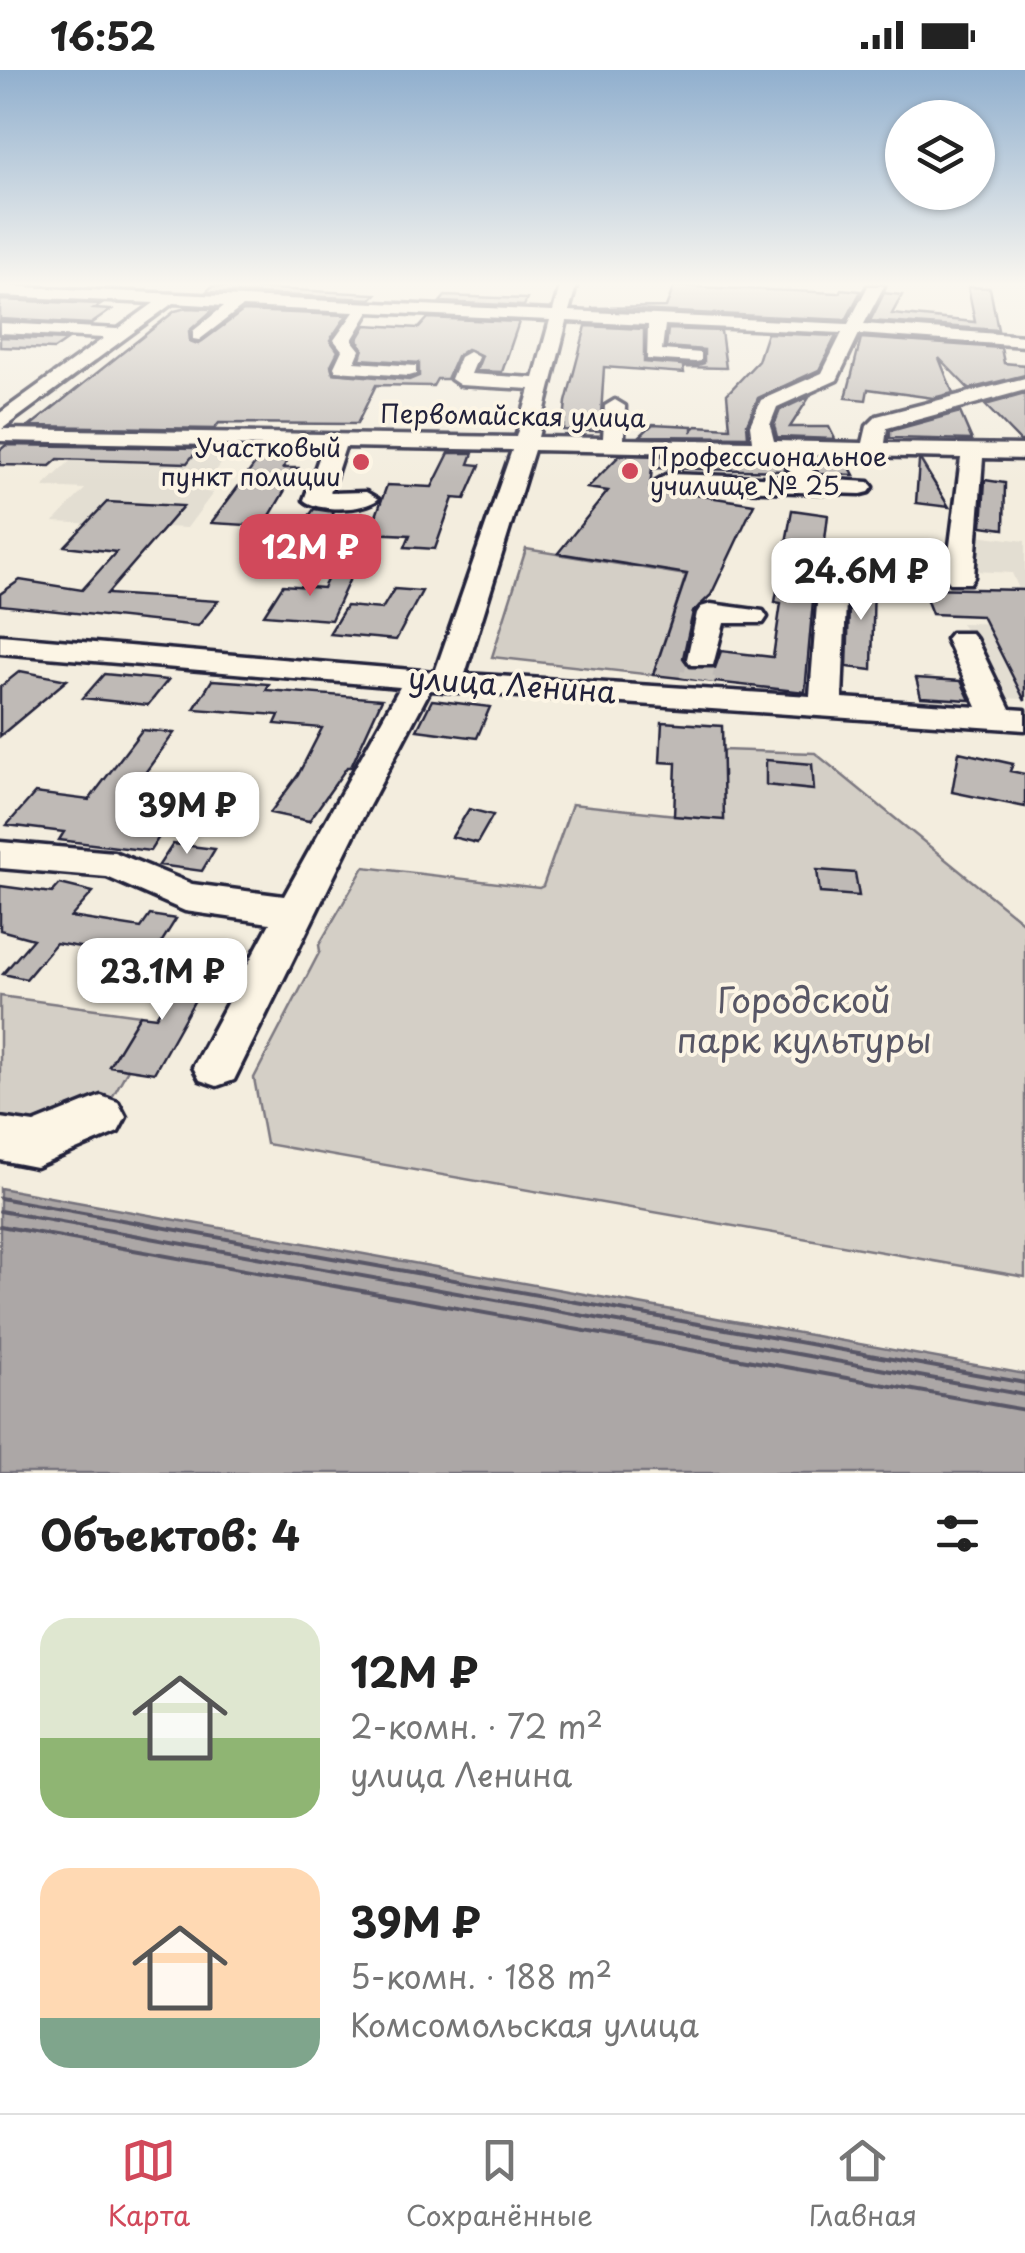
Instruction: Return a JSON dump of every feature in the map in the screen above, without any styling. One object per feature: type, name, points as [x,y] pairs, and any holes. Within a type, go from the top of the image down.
[{"type":"street","points":[[0,423],[98,351]]},
{"type":"street","points":[[350,351],[343,367],[409,370]]},
{"type":"street","points":[[216,1068],[295,912],[433,681],[525,445],[551,351]]},
{"type":"street","points":[[653,351],[653,355],[695,357]]},
{"type":"street","points":[[764,446],[760,425],[768,404],[830,376],[838,351]]},
{"type":"street","points":[[469,357],[460,379],[542,384]]},
{"type":"street","points":[[873,448],[877,426],[884,420],[1025,384]]},
{"type":"street","points":[[0,397],[33,399]]},
{"type":"street","points":[[613,445],[616,406]]},
{"type":"street","name":"Первомайская улица","points":[[0,436],[1025,452]]},
{"type":"street","points":[[336,441],[316,500],[366,499]]},
{"type":"street","points":[[791,447],[808,486]]},
{"type":"street","points":[[960,577],[973,451]]},
{"type":"street","points":[[668,481],[861,488]]},
{"type":"street","points":[[825,707],[833,578]]},
{"type":"street","points":[[697,679],[712,613],[753,617]]},
{"type":"street","points":[[961,640],[1012,719]]},
{"type":"street","points":[[0,670],[12,645]]},
{"type":"street","name":"улица Ленина","points":[[12,645],[433,681],[697,679],[825,707],[1012,719]]},
{"type":"street","points":[[0,854],[114,864],[185,898],[295,912]]},
{"type":"street","points":[[0,1139],[36,1146],[101,1117]]},
{"type":"shaded area","points":[[92,440],[236,445],[200,491],[213,493],[187,528],[53,522],[85,489],[43,487]]},
{"type":"shaded area","points":[[976,535],[1025,541],[1025,603],[1012,573],[975,571]]},
{"type":"shaded area","points":[[961,623],[1025,624],[1025,699],[1006,698]]},
{"type":"green space","points":[[526,549],[686,575],[653,675],[492,657]]},
{"type":"green space","name":"Городской парк культуры","points":[[722,750],[815,753],[1025,924],[1025,1277],[266,1144],[254,1078],[320,951],[319,945],[364,867],[539,888],[572,804],[724,820]]},
{"type":"green space","points":[[0,996],[140,1015],[110,1065],[128,1069],[101,1117],[0,1139]]},
{"type":"water","points":[[0,1188],[1025,1374],[1025,1473],[0,1473]]},
{"type":"building","points":[[124,351],[338,351],[331,365],[333,373],[409,380],[419,376],[419,363],[360,359],[362,351],[463,351],[457,356],[447,379],[437,379],[433,386],[376,385],[357,424],[219,423],[214,429],[30,426]]},
{"type":"building","points":[[472,351],[509,351],[502,372],[476,371],[482,356]]},
{"type":"building","points":[[579,351],[644,351],[644,362],[695,366],[704,363],[704,351],[724,351],[726,368],[683,367],[684,373],[604,367],[600,431],[563,430]]},
{"type":"building","points":[[761,351],[828,351],[819,370],[758,398],[747,424],[748,437],[640,436],[653,424],[692,426],[692,430],[696,426],[730,428],[727,394],[758,361]]},
{"type":"building","points":[[858,351],[1002,351],[1004,363],[1025,365],[1025,375],[969,389],[939,358],[953,393],[933,398],[868,389],[866,400],[846,398]]},
{"type":"building","points":[[1025,394],[1025,441],[1020,441],[985,405]]},
{"type":"building","points":[[810,396],[790,427],[829,427],[835,439],[777,437],[774,425],[780,410]]},
{"type":"building","points":[[960,412],[972,440],[890,438],[890,431]]},
{"type":"building","points":[[6,445],[199,448],[187,463],[58,459],[50,466],[0,465],[0,450]]},
{"type":"building","points":[[449,453],[473,453],[469,464],[480,465],[465,499],[453,498],[435,549],[405,547],[410,535],[370,533],[387,485],[432,487]]},
{"type":"building","points":[[620,455],[781,459],[786,471],[652,468],[650,488],[754,504],[711,595],[693,612],[683,658],[691,669],[715,668],[721,651],[773,657],[781,603],[775,602],[792,510],[828,515],[821,573],[815,578],[805,692],[653,675],[687,574],[558,553],[608,491],[587,488]]},
{"type":"building","points":[[811,459],[846,460],[854,475],[819,474]]},
{"type":"building","points":[[258,460],[287,461],[283,468],[298,468],[264,526],[211,523]]},
{"type":"building","points":[[921,461],[949,507],[916,503]]},
{"type":"building","points":[[985,480],[1005,483],[1004,529],[982,526]]},
{"type":"building","points":[[107,502],[183,506],[107,594],[218,601],[198,626],[0,605],[0,594],[20,580],[82,590],[116,552],[65,546]]},
{"type":"building","points":[[314,509],[334,512],[320,539],[293,538]]},
{"type":"building","points":[[331,572],[352,574],[331,620],[264,615],[283,585],[323,588]]},
{"type":"building","points":[[850,575],[874,577],[872,670],[847,667]]},
{"type":"building","points":[[922,588],[1025,590],[1025,701],[982,616],[932,614]]},
{"type":"building","points":[[394,589],[422,591],[396,640],[329,634],[346,606],[382,609]]},
{"type":"building","points":[[20,671],[67,680],[0,736],[0,687]]},
{"type":"building","points":[[104,674],[168,680],[148,705],[83,698]]},
{"type":"building","points":[[916,678],[961,681],[970,700],[921,697]]},
{"type":"building","points":[[212,680],[269,684],[266,690],[382,699],[351,767],[347,767],[309,821],[270,813],[298,775],[322,728],[275,724],[279,715],[194,709]]},
{"type":"building","points":[[432,700],[490,707],[477,738],[417,730]]},
{"type":"building","points":[[662,722],[722,726],[724,820],[674,816],[676,763],[660,762]]},
{"type":"building","points":[[142,730],[174,733],[140,780],[183,784],[173,799],[183,800],[150,851],[59,840],[64,832],[7,825],[35,793],[89,800]]},
{"type":"building","points":[[959,752],[1013,764],[1010,771],[1025,774],[1025,807],[952,792]]},
{"type":"building","points":[[766,760],[812,764],[814,790],[766,785]]},
{"type":"building","points":[[469,809],[493,815],[477,843],[452,837]]},
{"type":"building","points":[[173,844],[215,849],[202,871],[159,865]]},
{"type":"building","points":[[817,870],[855,873],[859,896],[820,893]]},
{"type":"building","points":[[60,884],[93,892],[71,917],[141,928],[150,915],[176,919],[151,959],[56,943],[26,979],[3,974],[33,939],[0,930],[0,886],[52,893]]},
{"type":"building","points":[[189,960],[215,964],[154,1073],[109,1066],[140,1015],[156,1017]]},
{"type":"tunnel","points":[[698,677],[702,659]]},
{"type":"tunnel","points":[[697,680],[698,674]]},
{"type":"place","name":"Участковый пункт полиции","points":[[361,462]]},
{"type":"place","name":"Профессиональное училище № 25","points":[[630,471]]}]
